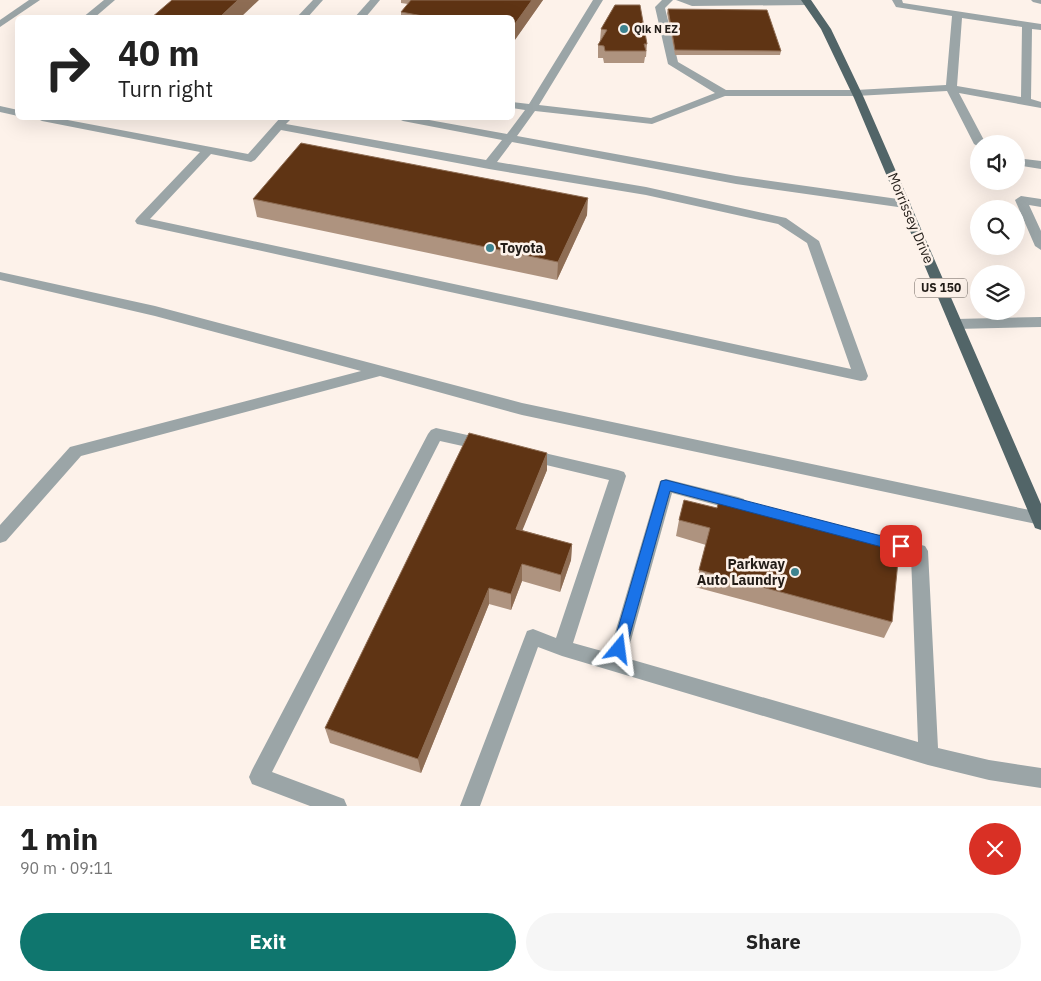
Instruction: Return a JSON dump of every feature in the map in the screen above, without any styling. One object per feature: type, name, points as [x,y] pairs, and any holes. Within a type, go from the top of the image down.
[{"type":"main road","name":"Morrissey Drive","points":[[807,1],[826,29],[856,93],[1040,521]]},
{"type":"lane","points":[[0,24],[35,0]]},
{"type":"lane","points":[[91,15],[110,0]]},
{"type":"lane","points":[[304,15],[318,0]]},
{"type":"lane","points":[[362,15],[375,0]]},
{"type":"lane","points":[[489,165],[532,108],[598,0]]},
{"type":"lane","points":[[668,0],[660,7],[673,64],[724,93]]},
{"type":"lane","points":[[681,0],[692,3],[807,1]]},
{"type":"lane","points":[[897,0],[899,5],[1041,27]]},
{"type":"lane","points":[[1036,0],[1041,1]]},
{"type":"lane","points":[[957,14],[951,88],[975,135]]},
{"type":"lane","points":[[1026,101],[1027,24]]},
{"type":"lane","points":[[515,105],[652,121],[724,93],[856,93],[951,88],[1041,105]]},
{"type":"lane","points":[[0,109],[15,112]]},
{"type":"lane","points":[[52,120],[251,158],[282,122],[489,165],[646,191],[782,221],[813,241],[861,376],[141,221],[208,150]]},
{"type":"lane","points":[[414,120],[736,180],[905,204]]},
{"type":"lane","points":[[1025,162],[1041,165]]},
{"type":"lane","points":[[1041,204],[1021,200],[1041,246]]},
{"type":"lane","points":[[0,276],[154,311],[522,410],[1040,521]]},
{"type":"lane","points":[[956,324],[1041,322]]},
{"type":"lane","points":[[0,536],[76,451],[379,371]]},
{"type":"lane","points":[[337,806],[259,777],[436,434],[618,476],[562,648]]},
{"type":"lane","points":[[615,663],[666,485],[750,507]]},
{"type":"lane","points":[[863,536],[920,551],[928,755]]},
{"type":"lane","points":[[470,806],[533,637],[562,648],[928,755],[989,770],[1041,778]]},
{"type":"building","points":[[172,0],[238,0],[222,15],[154,15]]},
{"type":"building","points":[[411,0],[532,0],[515,24],[515,15],[418,15],[401,12]]},
{"type":"building","name":"Qik N EZ","points":[[615,5],[640,5],[647,44],[644,44],[646,51],[605,51],[604,46],[598,45],[607,30],[601,29]]},
{"type":"building","name":"Qik N EZ","points":[[668,9],[767,10],[781,51],[675,50]]},
{"type":"building","name":"Toyota","points":[[301,143],[588,198],[558,262],[253,199]]},
{"type":"building","points":[[469,433],[547,453],[516,529],[572,544],[561,575],[522,564],[511,594],[489,588],[418,759],[325,728]]},
{"type":"building","name":"Parkway Auto Laundry","points":[[720,496],[900,541],[892,622],[699,570],[710,528],[679,520],[684,500],[717,508]]},
{"type":"place","name":"Qik N EZ","points":[[624,29]]},
{"type":"place","name":"Toyota","points":[[490,248]]},
{"type":"place","name":"Parkway Auto Laundry","points":[[795,572]]},
{"type":"route","points":[[619,649],[666,485],[901,546]]}]
